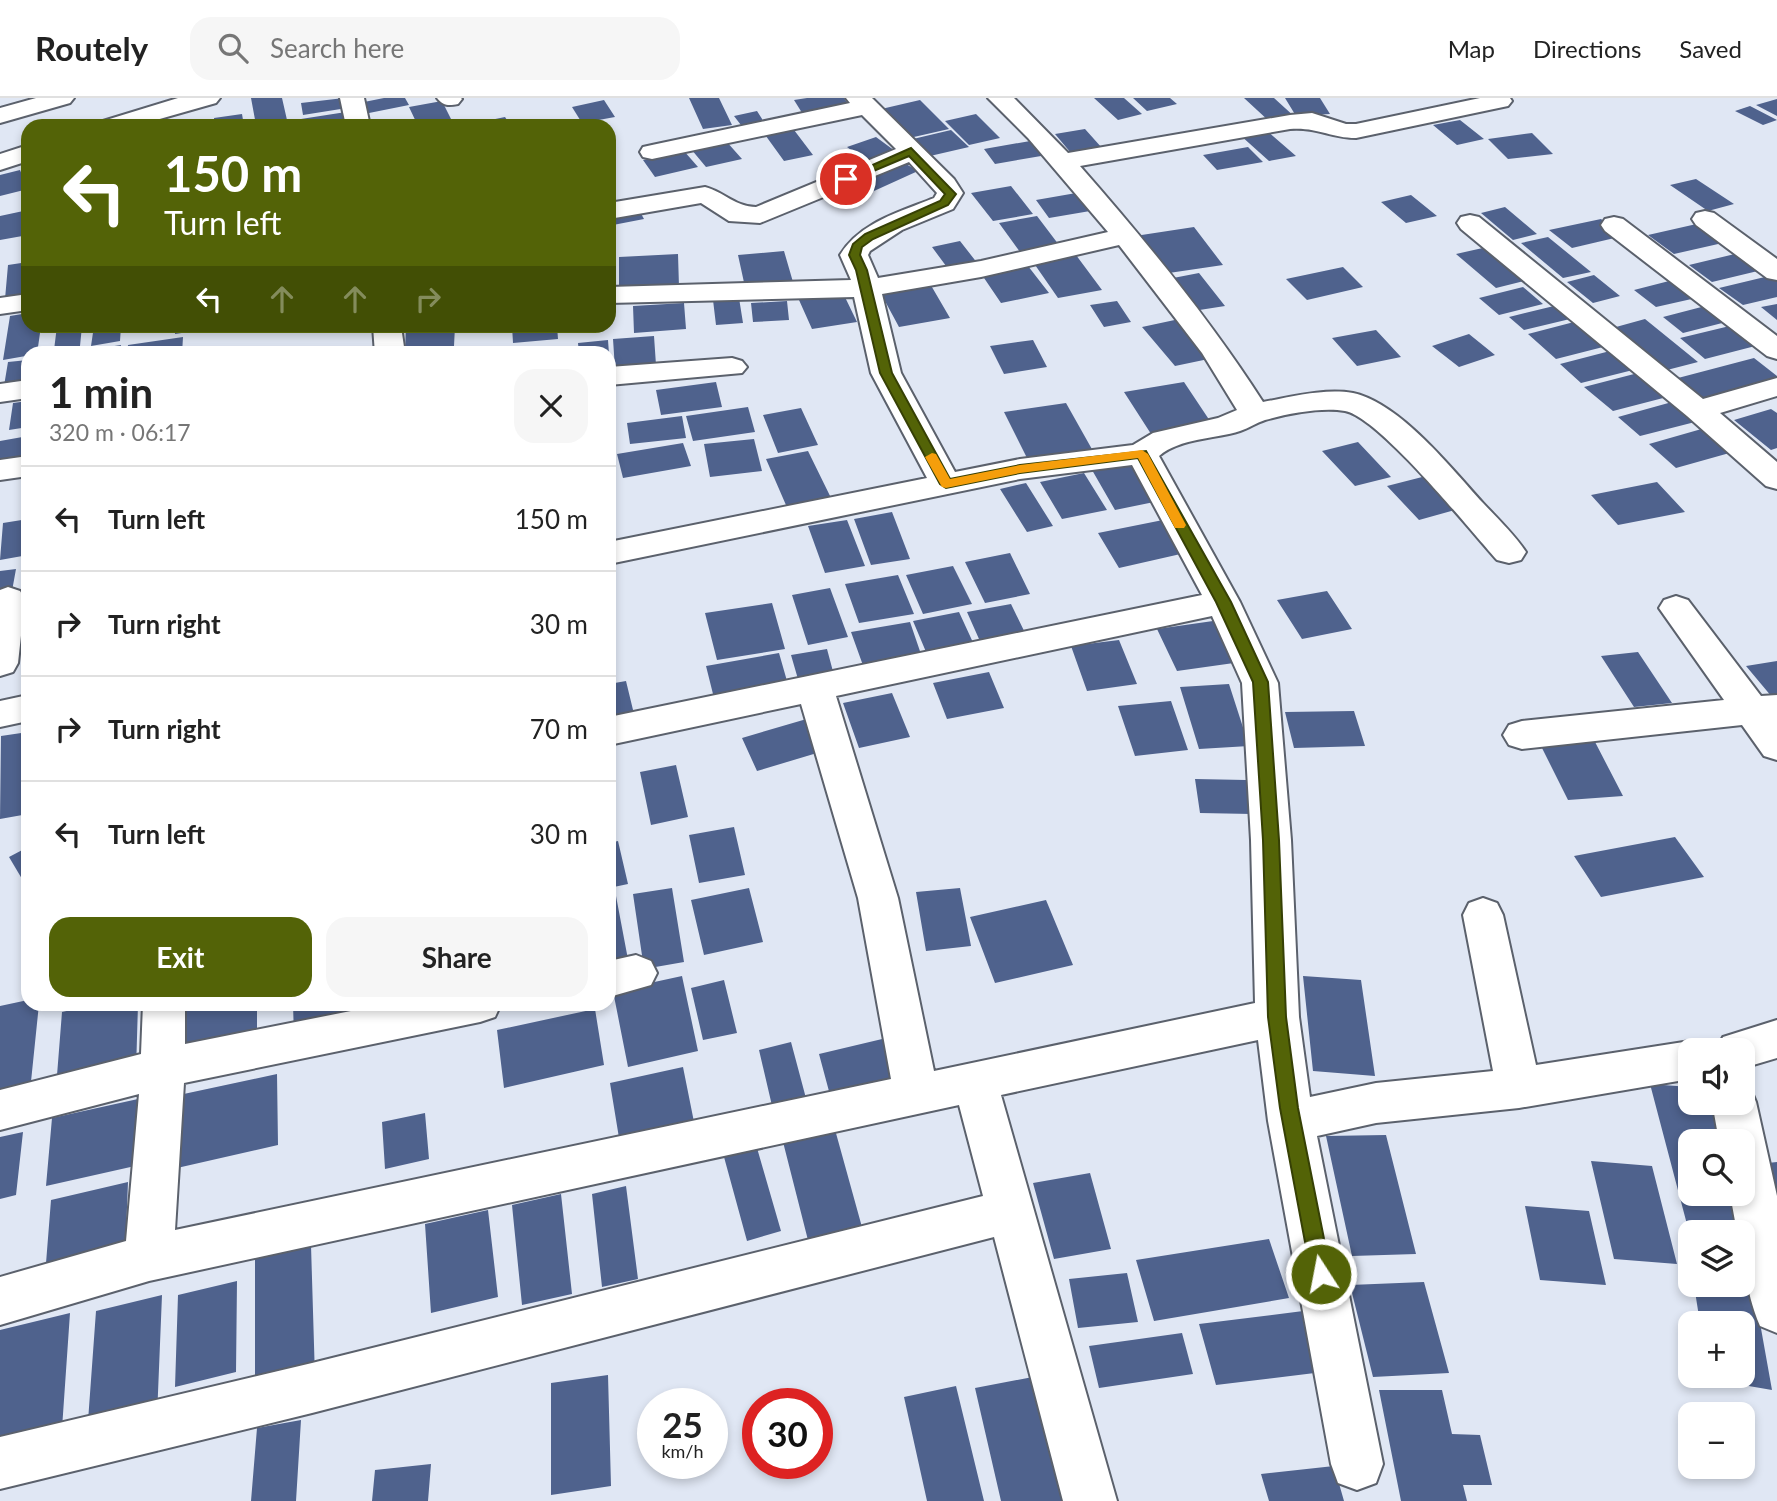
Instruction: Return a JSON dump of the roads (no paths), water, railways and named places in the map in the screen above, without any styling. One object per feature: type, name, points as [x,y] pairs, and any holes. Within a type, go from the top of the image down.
[{"type":"street","points":[[0,116],[62,98]]},
{"type":"street","points":[[132,119],[208,98]]},
{"type":"street","points":[[352,98],[356,119]]},
{"type":"street","points":[[1000,98],[1062,162],[1125,236],[1215,350],[1254,413]]},
{"type":"street","points":[[1062,162],[1290,121],[1312,120],[1344,131],[1356,131],[1500,101]]},
{"type":"street","points":[[652,152],[862,102],[950,194],[944,203],[869,237],[857,246],[854,255],[866,288],[886,373],[946,484]]},
{"type":"street","points":[[616,210],[705,195],[738,215],[760,215],[911,152]]},
{"type":"street","points":[[0,162],[21,155]]},
{"type":"street","points":[[1705,219],[1777,272]]},
{"type":"street","points":[[1470,223],[1698,410],[1777,479]]},
{"type":"street","points":[[1614,225],[1777,350]]},
{"type":"street","points":[[616,295],[866,288],[981,269],[1125,236]]},
{"type":"street","points":[[0,306],[21,303]]},
{"type":"street","points":[[616,375],[732,367]]},
{"type":"street","points":[[1698,410],[1777,387]]},
{"type":"street","points":[[0,393],[21,390]]},
{"type":"street","points":[[616,552],[1020,469],[1142,454],[1160,440],[1223,427],[1245,420],[1254,413],[1352,402],[1374,411],[1409,443],[1508,552]]},
{"type":"street","points":[[1142,454],[1223,602],[1260,682],[1271,840],[1277,1017],[1292,1121],[1357,1464]]},
{"type":"street","points":[[0,470],[21,467]]},
{"type":"street","points":[[0,663],[8,599]]},
{"type":"street","points":[[616,730],[1223,602]]},
{"type":"street","points":[[1676,608],[1764,710],[1777,746]]},
{"type":"street","points":[[815,688],[878,898],[916,1094]]},
{"type":"street","points":[[0,714],[21,710]]},
{"type":"street","points":[[1522,735],[1764,710]]},
{"type":"street","points":[[1483,915],[1519,1087]]},
{"type":"street","points":[[149,1258],[163,1068],[163,1011]]},
{"type":"street","points":[[0,1110],[163,1068],[445,1011]]},
{"type":"street","points":[[0,1301],[149,1258],[1277,1017]]},
{"type":"street","points":[[1755,1045],[1777,1039]]},
{"type":"street","points":[[1292,1121],[1376,1103],[1519,1087],[1678,1062]]},
{"type":"street","points":[[975,1082],[1090,1501]]},
{"type":"street","points":[[1755,1202],[1777,1309]]},
{"type":"street","points":[[0,1463],[339,1381],[1011,1211]]}]
